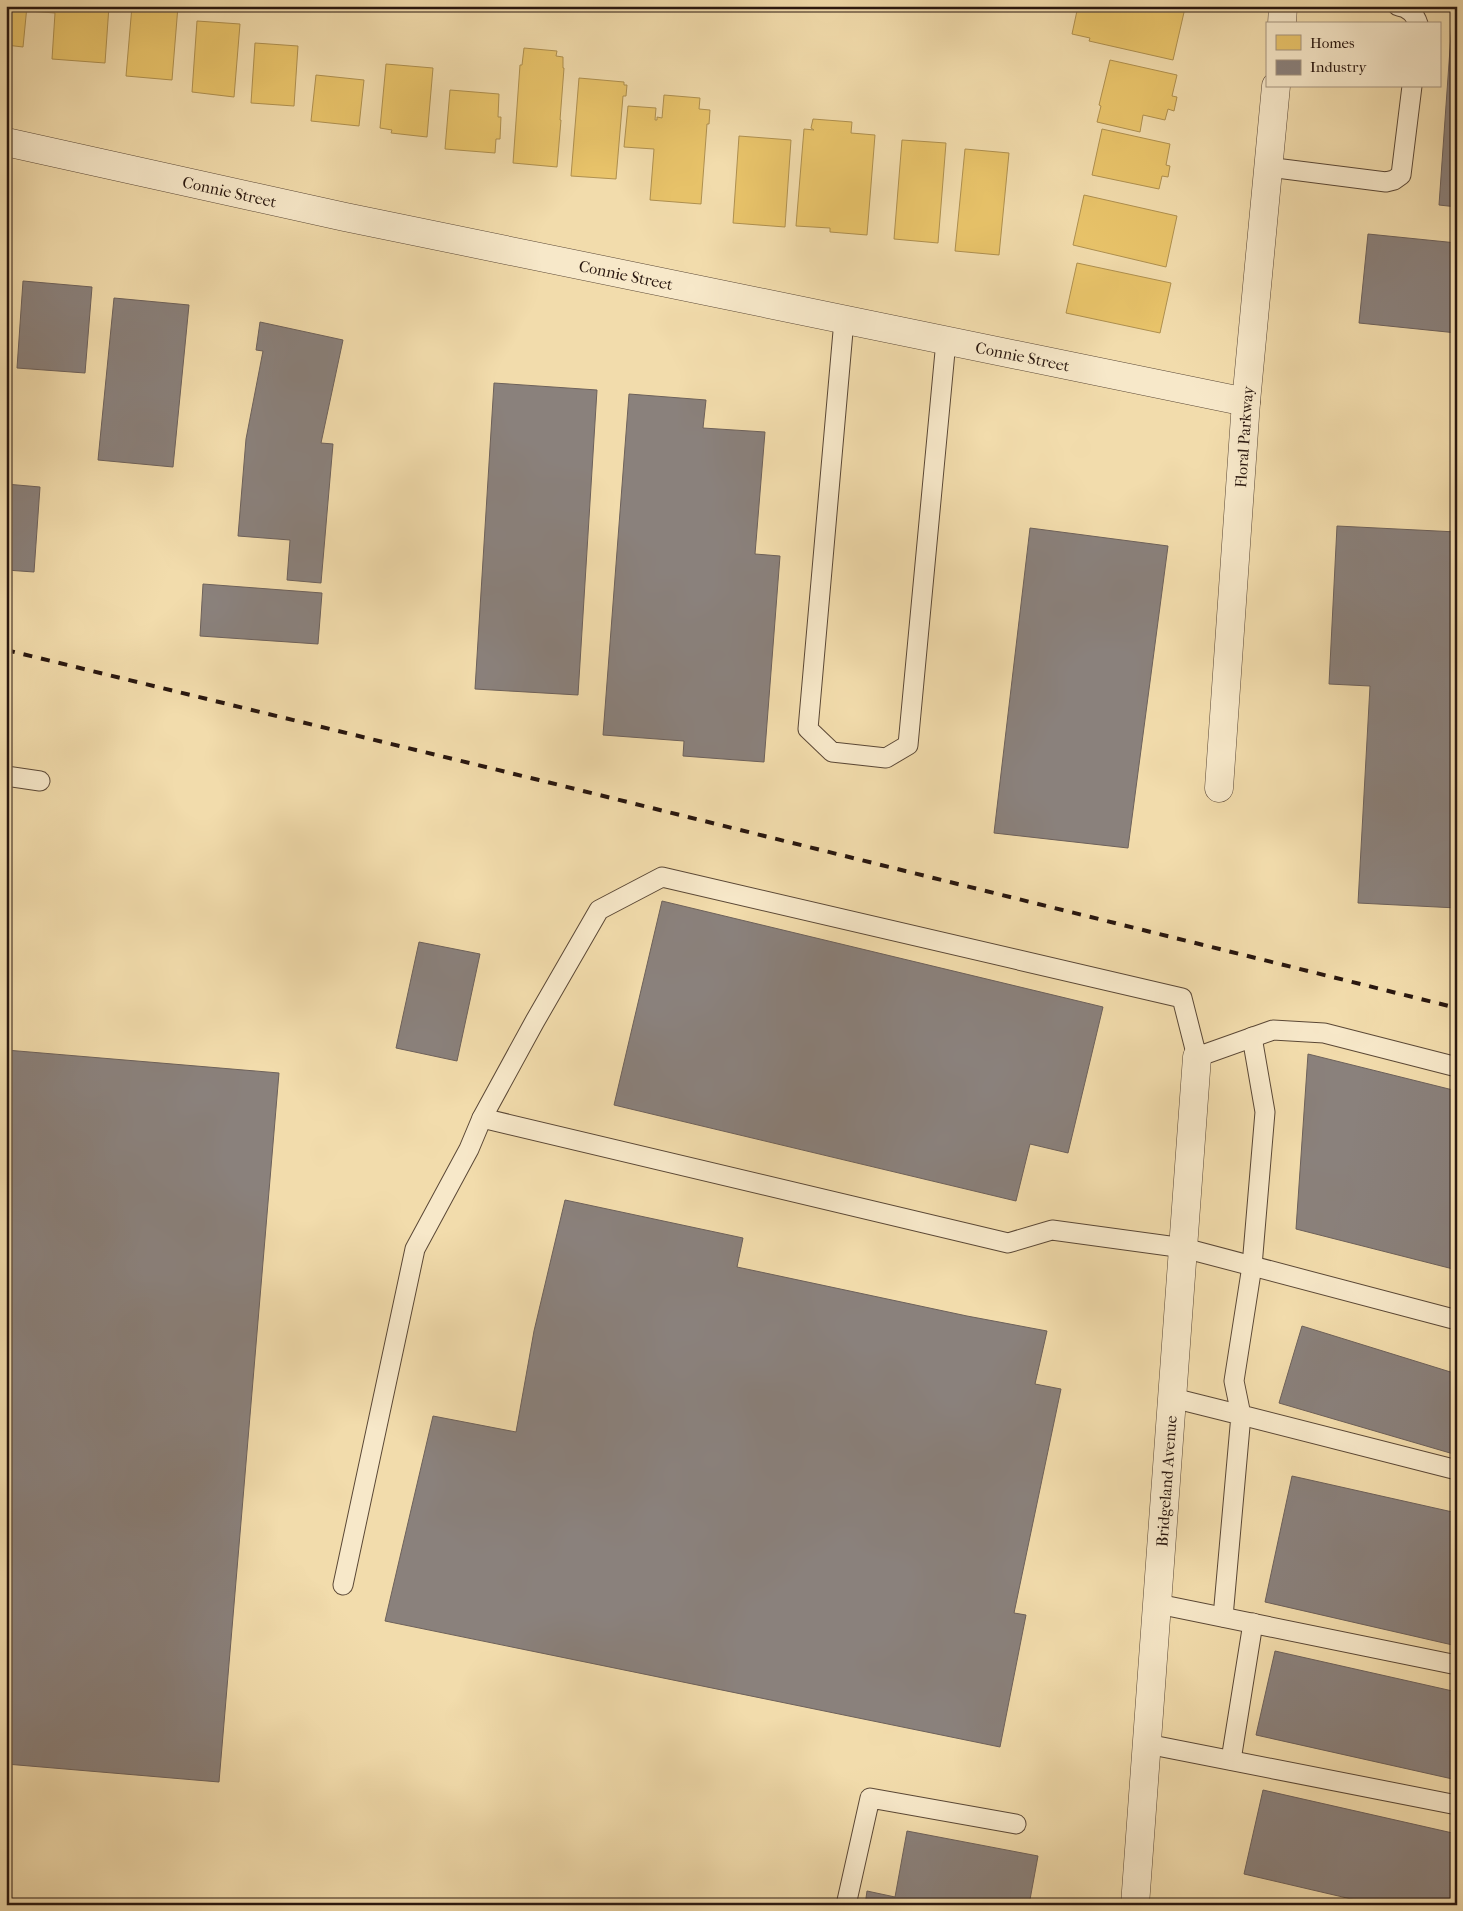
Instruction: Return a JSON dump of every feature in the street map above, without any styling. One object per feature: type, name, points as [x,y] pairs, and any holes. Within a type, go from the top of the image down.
[{"type":"street","points":[[1282,22],[1283,6]]},
{"type":"street","name":"Floral Parkway","points":[[1219,788],[1246,402],[1276,88]]},
{"type":"street","name":"Connie Street","points":[[6,142],[345,218],[1246,402]]},
{"type":"street","name":"Bridgeland Avenue","points":[[1135,1905],[1197,1057]]},
{"type":"lane","points":[[1398,6],[1405,7],[1416,18],[1417,22]]},
{"type":"lane","points":[[1268,167],[1386,182],[1394,180],[1401,174],[1412,88]]},
{"type":"lane","points":[[844,320],[808,729],[832,752],[886,758],[908,744],[946,340]]},
{"type":"lane","points":[[6,776],[40,781]]},
{"type":"lane","points":[[343,1585],[416,1249],[469,1149],[482,1118],[599,910],[662,877],[1182,998],[1197,1057],[1273,1030],[1324,1033],[1457,1067]]},
{"type":"lane","points":[[1223,1617],[1241,1415],[1234,1381],[1252,1266],[1265,1112],[1252,1037]]},
{"type":"lane","points":[[482,1118],[1008,1243],[1052,1230],[1184,1248],[1457,1320]]},
{"type":"lane","points":[[1173,1398],[1457,1470]]},
{"type":"lane","points":[[1158,1604],[1457,1665]]},
{"type":"lane","points":[[1231,1760],[1253,1623]]},
{"type":"lane","points":[[1147,1744],[1457,1805]]},
{"type":"lane","points":[[846,1905],[870,1798],[1016,1824]]},
{"type":"building: Homes","points":[[6,6],[27,6],[23,47],[6,45]]},
{"type":"building: Homes","points":[[29,6],[109,6],[105,63],[52,59],[55,13],[29,11]]},
{"type":"building: Homes","points":[[132,6],[178,6],[172,80],[126,76]]},
{"type":"building: Homes","points":[[1078,6],[1178,6],[1185,8],[1173,60],[1089,41],[1090,38],[1072,34]]},
{"type":"building: Homes","points":[[197,21],[240,24],[234,97],[192,92]]},
{"type":"building: Homes","points":[[255,43],[298,46],[294,106],[251,103]]},
{"type":"building: Homes","points":[[524,48],[557,51],[556,56],[563,57],[564,68],[557,167],[513,163],[520,65],[522,65]]},
{"type":"building: Homes","points":[[1110,60],[1177,75],[1172,96],[1177,97],[1174,111],[1168,109],[1165,120],[1143,115],[1140,132],[1097,122],[1101,106],[1099,105]]},
{"type":"building: Homes","points":[[386,64],[433,68],[427,137],[391,133],[392,130],[380,128]]},
{"type":"building: Homes","points":[[316,75],[364,80],[359,126],[311,121]]},
{"type":"building: Homes","points":[[579,78],[624,82],[624,85],[627,85],[626,96],[623,96],[616,179],[571,176]]},
{"type":"building: Homes","points":[[450,90],[499,94],[498,117],[501,117],[500,139],[496,139],[495,153],[445,149]]},
{"type":"building: Homes","points":[[664,95],[700,98],[699,109],[710,110],[709,124],[707,124],[701,204],[650,200],[654,149],[624,147],[628,106],[656,108],[655,120],[657,120],[657,117],[662,118]]},
{"type":"building: Homes","points":[[813,119],[852,122],[851,133],[875,135],[867,235],[830,232],[830,228],[796,226],[804,129],[814,130],[811,128]]},
{"type":"building: Homes","points":[[1102,129],[1170,144],[1166,165],[1170,166],[1168,177],[1162,176],[1159,189],[1092,175]]},
{"type":"building: Homes","points":[[739,136],[791,140],[785,227],[733,223]]},
{"type":"building: Homes","points":[[902,140],[946,143],[938,243],[894,239]]},
{"type":"building: Homes","points":[[965,149],[1009,153],[999,255],[955,251]]},
{"type":"building: Homes","points":[[1084,195],[1177,216],[1166,267],[1073,245]]},
{"type":"building: Homes","points":[[1077,263],[1171,283],[1160,333],[1066,313]]},
{"type":"building: Industry","points":[[1453,6],[1457,6],[1457,207],[1439,205]]},
{"type":"building: Industry","points":[[1368,234],[1457,243],[1457,333],[1359,323]]},
{"type":"building: Industry","points":[[23,281],[92,287],[85,373],[17,368]]},
{"type":"building: Industry","points":[[114,298],[189,305],[173,467],[98,460]]},
{"type":"building: Industry","points":[[260,322],[343,340],[321,443],[333,444],[321,583],[287,580],[290,540],[238,536],[246,439],[263,351],[256,350]]},
{"type":"building: Industry","points":[[494,383],[597,390],[578,695],[475,689]]},
{"type":"building: Industry","points":[[629,394],[706,400],[703,428],[765,432],[755,554],[780,556],[764,762],[683,756],[684,741],[603,735]]},
{"type":"building: Industry","points":[[6,484],[40,487],[34,572],[6,570]]},
{"type":"building: Industry","points":[[1337,526],[1457,532],[1457,908],[1358,903],[1370,686],[1329,684]]},
{"type":"building: Industry","points":[[1030,528],[1168,546],[1128,848],[994,833]]},
{"type":"building: Industry","points":[[203,584],[322,593],[318,644],[200,636]]},
{"type":"building: Industry","points":[[662,901],[1103,1007],[1068,1153],[1030,1144],[1016,1201],[614,1105]]},
{"type":"building: Industry","points":[[419,942],[480,954],[457,1061],[396,1048]]},
{"type":"building: Industry","points":[[6,1050],[279,1073],[219,1782],[6,1764]]},
{"type":"building: Industry","points":[[1308,1054],[1457,1091],[1457,1270],[1296,1229]]},
{"type":"building: Industry","points":[[565,1200],[743,1238],[737,1267],[1047,1331],[1035,1384],[1061,1389],[1014,1613],[1026,1615],[1000,1747],[385,1621],[433,1416],[516,1432],[534,1331]]},
{"type":"building: Industry","points":[[1302,1326],[1457,1374],[1457,1455],[1279,1403]]},
{"type":"building: Industry","points":[[1292,1476],[1457,1513],[1457,1646],[1265,1602]]},
{"type":"building: Industry","points":[[1275,1651],[1457,1692],[1457,1780],[1256,1735]]},
{"type":"building: Industry","points":[[1263,1790],[1457,1834],[1457,1905],[1377,1905],[1244,1874]]},
{"type":"building: Industry","points":[[907,1831],[1038,1856],[1029,1905],[865,1905],[867,1891],[895,1897]]},
{"type":"railway","points":[[6,650],[1457,1008]]}]
